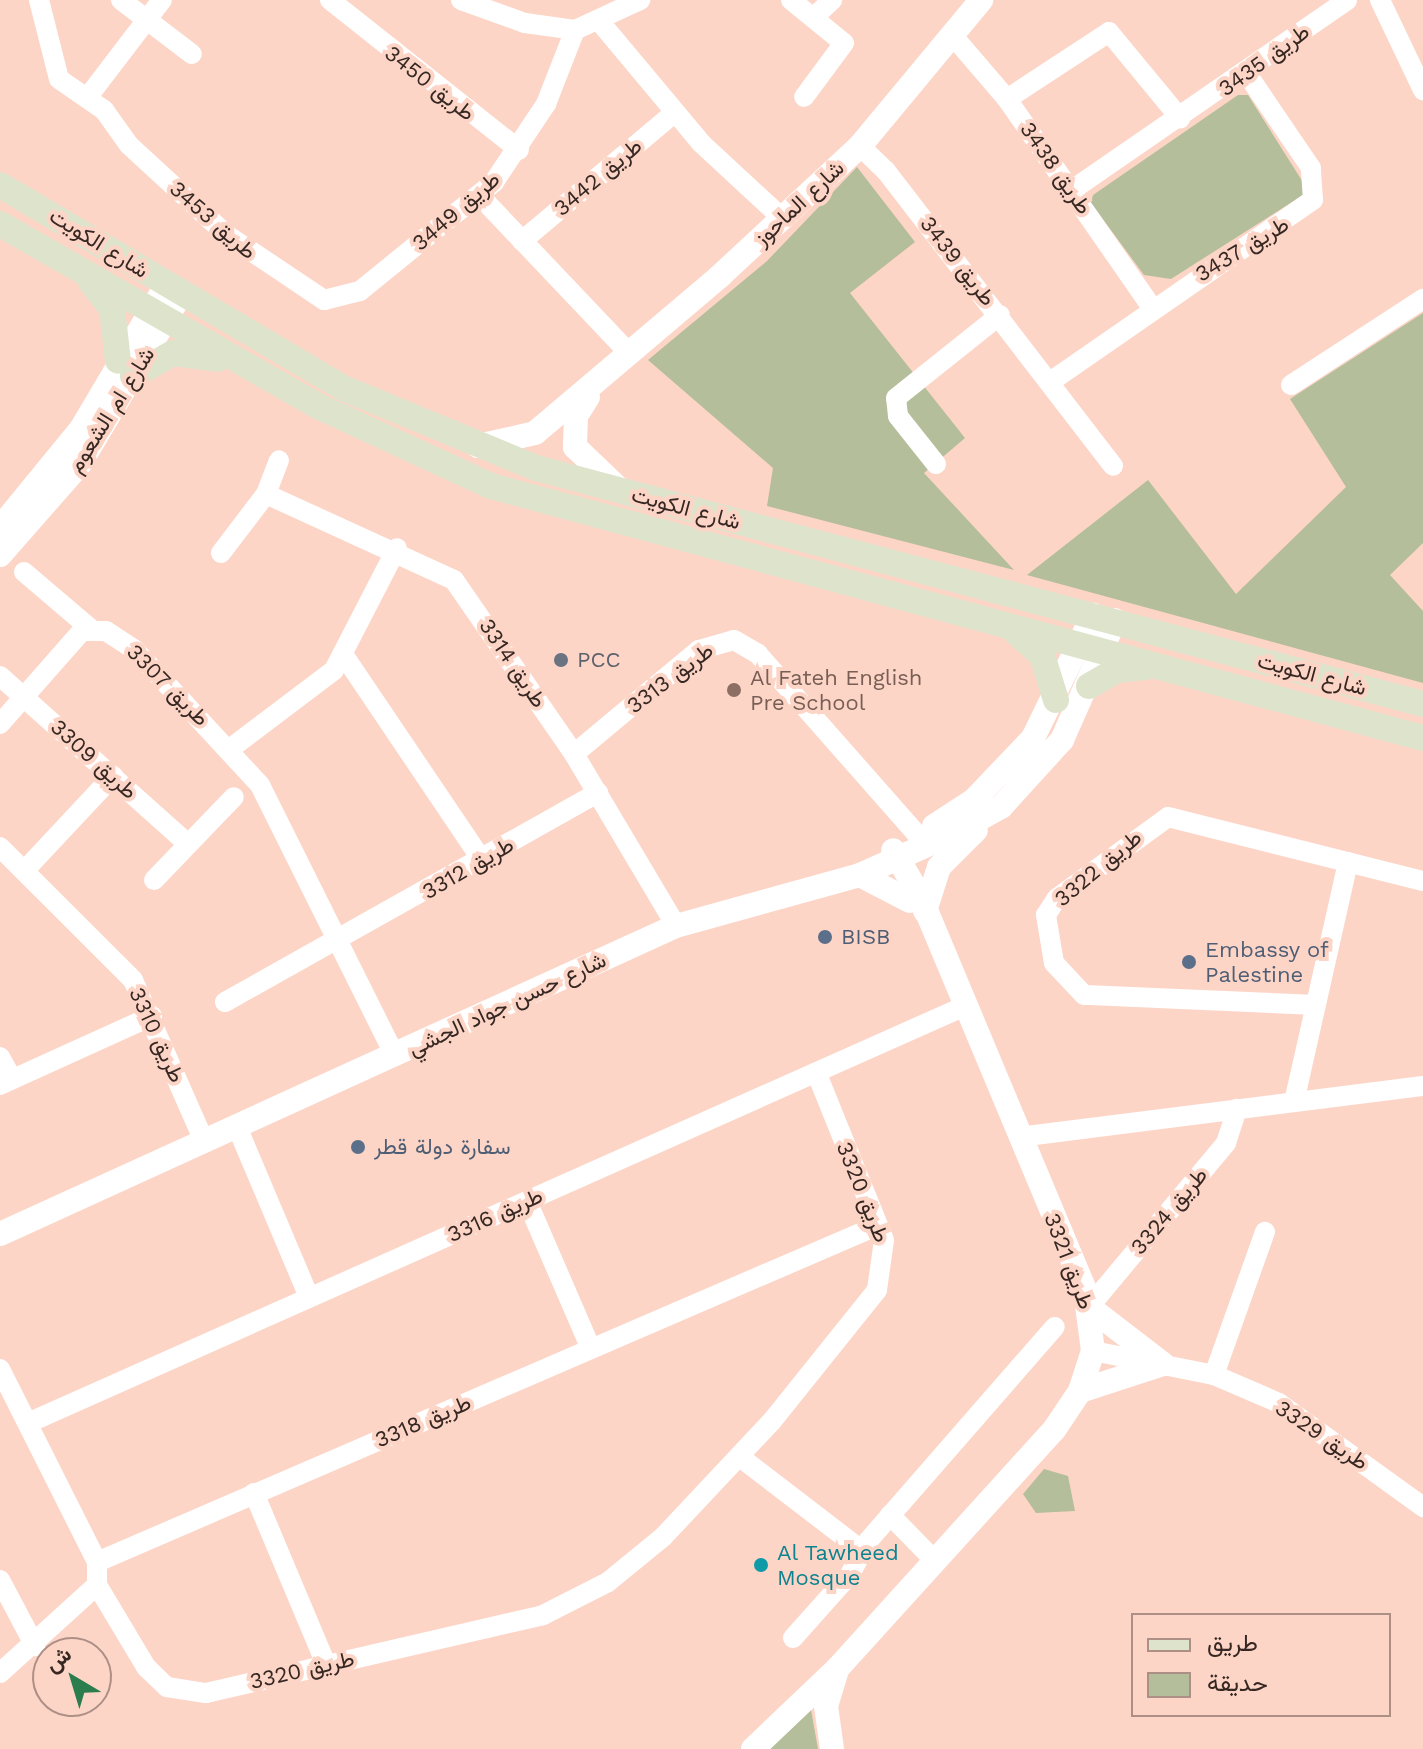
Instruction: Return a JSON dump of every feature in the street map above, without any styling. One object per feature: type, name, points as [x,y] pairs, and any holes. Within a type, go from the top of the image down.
[{"type":"main road","name":"شارع الكويت","points":[[0,185],[343,388],[478,446],[621,490],[1423,704]]},
{"type":"main road","name":"شارع الكويت","points":[[0,224],[234,361],[491,486],[1093,650],[1170,666],[1423,738]]},
{"type":"main road","points":[[78,267],[112,309],[126,369],[173,353],[234,361]]},
{"type":"main road","points":[[1006,625],[1042,655],[1056,700]]},
{"type":"main road","points":[[1089,686],[1117,670],[1170,666]]},
{"type":"street","name":"طريق 3453","points":[[39,0],[54,72],[87,98],[193,206],[300,290],[336,300],[360,291]]},
{"type":"street","points":[[121,0],[149,18],[192,54]]},
{"type":"street","points":[[87,98],[162,0]]},
{"type":"street","points":[[461,0],[525,23],[575,30],[600,22],[640,0]]},
{"type":"street","points":[[791,0],[814,17],[843,47],[804,97]]},
{"type":"street","points":[[814,17],[832,0]]},
{"type":"street","name":"شارع الماحوز","points":[[478,446],[522,440],[596,385],[783,219],[860,146],[981,0]]},
{"type":"street","name":"طريق 3435","points":[[1072,190],[1247,74],[1347,0]]},
{"type":"street","points":[[1380,0],[1423,90]]},
{"type":"street","name":"طريق 3450","points":[[343,4],[519,150]]},
{"type":"street","points":[[600,22],[674,113],[783,219]]},
{"type":"street","name":"طريق 3449","points":[[360,291],[480,196],[519,150],[575,30]]},
{"type":"street","points":[[1007,99],[1109,32],[1180,118]]},
{"type":"street","name":"طريق 3438","points":[[953,36],[1007,99],[1151,306]]},
{"type":"street","name":"طريق 3437","points":[[1050,382],[1151,306],[1313,200],[1311,168],[1247,74]]},
{"type":"street","name":"طريق 3442","points":[[522,241],[674,113]]},
{"type":"street","name":"طريق 3439","points":[[860,146],[1000,315],[1113,466]]},
{"type":"street","points":[[480,196],[630,354]]},
{"type":"street","name":"شارع ام الشعوم","points":[[0,555],[79,465],[126,369],[174,290]]},
{"type":"street","points":[[1291,385],[1423,299]]},
{"type":"street","points":[[936,464],[898,416],[896,398],[1000,315]]},
{"type":"street","name":"شارع ام الشعوم","points":[[0,528],[126,369]]},
{"type":"street","name":"شارع الماحوز","points":[[596,385],[576,416],[573,438],[585,464],[621,490]]},
{"type":"street","points":[[221,553],[266,494],[279,460]]},
{"type":"street","name":"طريق 3314","points":[[266,494],[397,548],[462,588],[574,754],[676,926]]},
{"type":"street","points":[[395,1056],[260,785],[231,748],[345,657],[397,548]]},
{"type":"street","name":"طريق 3307","points":[[24,572],[91,629],[135,650],[231,748]]},
{"type":"street","name":"شارع حسن جواد الجشي","points":[[783,895],[1001,807],[1062,740],[1089,686],[1093,650],[1104,618]]},
{"type":"street","points":[[0,724],[71,639],[91,629]]},
{"type":"street","name":"طريق 3313","points":[[574,754],[699,650],[734,640],[758,654],[923,840]]},
{"type":"street","name":"شارع حسن جواد الجشي","points":[[923,840],[998,778],[1093,650]]},
{"type":"street","points":[[345,657],[482,860]]},
{"type":"street","name":"طريق 3309","points":[[0,676],[187,843]]},
{"type":"street","points":[[25,870],[113,776]]},
{"type":"street","name":"طريق 3312","points":[[225,1002],[337,943],[598,793]]},
{"type":"street","points":[[154,880],[234,797]]},
{"type":"street","points":[[860,875],[917,909],[939,867],[1001,807]]},
{"type":"street","name":"طريق 3322","points":[[1316,1005],[1084,995],[1061,975],[1043,925],[1057,898],[1162,819],[1423,881]]},
{"type":"street","name":"طريق 3310","points":[[0,847],[133,980],[152,1016],[205,1143]]},
{"type":"street","name":"شارع حسن جواد الجشي","points":[[0,1234],[238,1129],[676,926],[860,875],[892,852]]},
{"type":"street","name":"طريق 3321","points":[[753,1749],[837,1669],[935,1561],[1080,1391],[1093,1351],[1089,1307],[963,1007],[892,852]]},
{"type":"street","points":[[1294,1102],[1348,862]]},
{"type":"street","name":"طريق 3316","points":[[28,1423],[963,1007]]},
{"type":"street","points":[[0,1057],[6,1082],[152,1016]]},
{"type":"street","name":"طريق 3320","points":[[97,1585],[146,1667],[185,1694],[326,1664],[574,1602],[663,1537],[740,1457],[872,1300],[887,1254],[816,1072]]},
{"type":"street","points":[[1019,1137],[1423,1086]]},
{"type":"street","name":"طريق 3324","points":[[1089,1307],[1226,1143],[1237,1109]]},
{"type":"street","points":[[238,1129],[309,1297]]},
{"type":"street","points":[[527,1201],[591,1349]]},
{"type":"street","name":"طريق 3318","points":[[97,1562],[874,1227]]},
{"type":"street","points":[[1214,1375],[1265,1232]]},
{"type":"street","points":[[1089,1307],[1163,1364]]},
{"type":"street","points":[[793,1638],[850,1574],[861,1550],[890,1515],[1055,1327]]},
{"type":"street","name":"طريق 3329","points":[[1093,1351],[1214,1375],[1308,1420],[1423,1507]]},
{"type":"street","points":[[1080,1391],[1163,1364]]},
{"type":"street","points":[[0,1369],[97,1562],[97,1585],[44,1637]]},
{"type":"street","points":[[740,1457],[861,1550]]},
{"type":"street","points":[[254,1493],[326,1664]]},
{"type":"street","points":[[890,1515],[935,1561]]},
{"type":"street","points":[[0,1580],[32,1640]]},
{"type":"street","points":[[0,1673],[32,1648]]},
{"type":"street","name":"طريق 3321","points":[[832,1749],[826,1706],[837,1669]]},
{"type":"green space","points":[[1238,95],[1248,95],[1306,187],[1303,195],[1171,279],[1144,275],[1091,203],[1093,195]]},
{"type":"green space","points":[[857,167],[915,242],[850,293],[965,438],[924,473],[1014,570],[767,506],[773,468],[648,360],[767,261]]},
{"type":"green space","points":[[1423,313],[1423,543],[1390,575],[1423,611],[1423,683],[1027,575],[1148,480],[1236,594],[1346,487],[1290,399]]},
{"type":"green space","points":[[1044,1469],[1068,1476],[1075,1511],[1036,1513],[1023,1494]]},
{"type":"green space","points":[[810,1704],[818,1749],[753,1749]]},
{"type":"place","name":"PCC","points":[[561,660]]},
{"type":"place","name":"Al Fateh English Pre School","points":[[734,690]]},
{"type":"place","name":"BISB","points":[[825,937]]},
{"type":"place","name":"Embassy of Palestine","points":[[1189,962]]},
{"type":"place","name":"سفارة دولة قطر","points":[[358,1147]]},
{"type":"place","name":"Al Tawheed Mosque","points":[[761,1565]]}]
